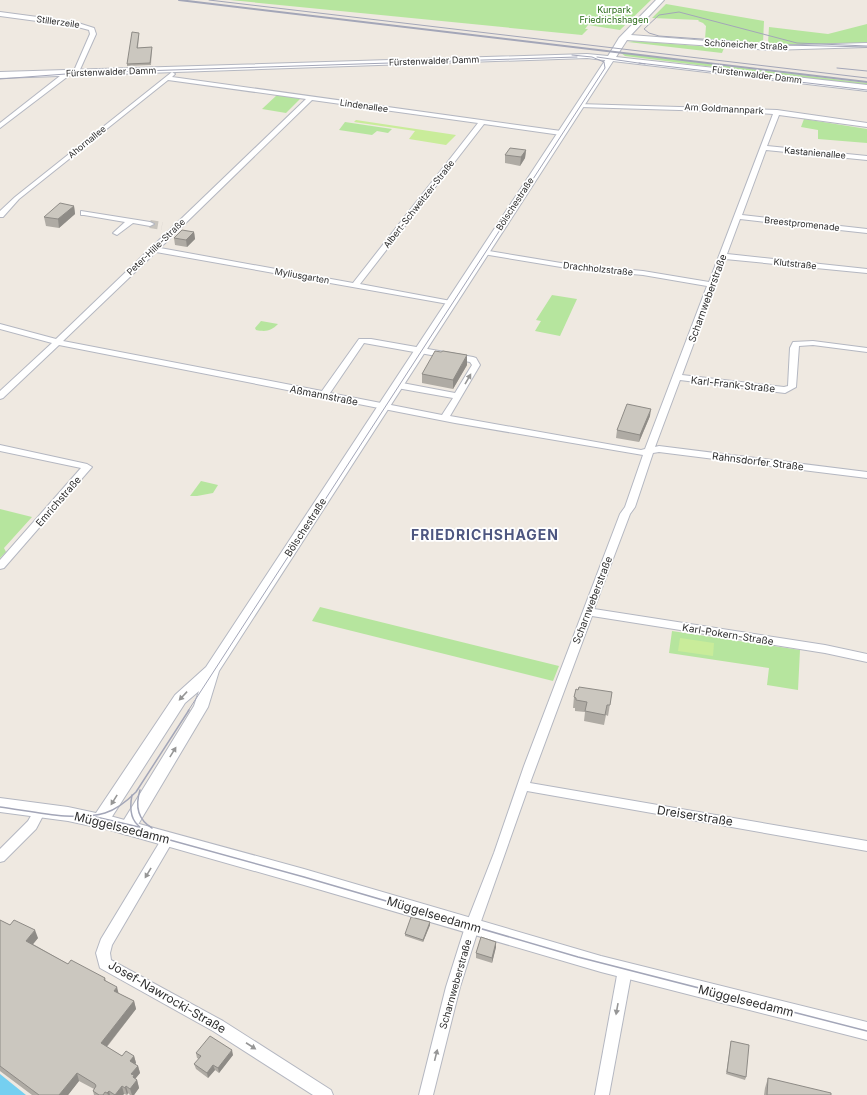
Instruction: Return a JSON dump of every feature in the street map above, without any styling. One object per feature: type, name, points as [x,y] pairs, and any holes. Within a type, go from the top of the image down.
[{"type":"main road","points":[[611,58],[625,37],[660,0]]},
{"type":"main road","name":"Schöneicher Straße","points":[[625,37],[770,48],[867,45]]},
{"type":"main road","name":"Fürstenwalder Damm","points":[[0,75],[587,56],[867,88]]},
{"type":"main road","name":"Müggelseedamm","points":[[0,805],[40,810],[100,821],[127,828],[323,882],[472,927],[625,970],[867,1031]]},
{"type":"street","name":"Stillerzeile","points":[[0,14],[75,24],[92,29],[93,34],[76,73]]},
{"type":"street","name":"Bölschestraße","points":[[100,821],[180,699],[212,670],[483,252],[611,58]]},
{"type":"street","name":"Ahornallee","points":[[0,215],[17,198],[168,78],[174,69]]},
{"type":"street","points":[[0,126],[67,73]]},
{"type":"street","name":"Lindenallee","points":[[168,78],[561,133]]},
{"type":"street","name":"Peter-Hille-Straße","points":[[0,396],[311,98]]},
{"type":"street","name":"Am Goldmannpark","points":[[580,105],[711,108],[777,112],[867,125]]},
{"type":"street","name":"Scharnweberstraße","points":[[426,1095],[453,987],[472,927],[588,612],[625,515],[630,507],[777,112]]},
{"type":"street","name":"Albert-Schweitzer-Straße","points":[[355,285],[482,122]]},
{"type":"street","name":"Kastanienallee","points":[[764,148],[867,158]]},
{"type":"street","points":[[84,213],[150,224]]},
{"type":"street","name":"Breestpromenade","points":[[737,217],[867,230]]},
{"type":"street","points":[[117,233],[131,221]]},
{"type":"street","name":"Myliusgarten","points":[[154,249],[451,303]]},
{"type":"street","name":"Drachholzstraße","points":[[483,252],[567,266],[657,275],[712,285]]},
{"type":"street","name":"Klutstraße","points":[[723,256],[867,271]]},
{"type":"street","name":"Aßmannstraße","points":[[0,326],[57,342],[324,395],[633,452],[650,452]]},
{"type":"street","points":[[324,395],[362,341],[371,341],[473,360],[476,365],[445,418]]},
{"type":"street","name":"Karl-Frank-Straße","points":[[677,378],[785,390],[792,387],[794,348],[796,344],[800,342],[867,350]]},
{"type":"street","points":[[397,385],[458,396]]},
{"type":"street","name":"Emrichstraße","points":[[0,448],[87,467],[0,566]]},
{"type":"street","name":"Rahnsdorfer Straße","points":[[650,452],[660,449],[867,475]]},
{"type":"street","name":"Karl-Pokern-Straße","points":[[588,612],[825,649],[867,658]]},
{"type":"street","name":"Bölschestraße","points":[[127,828],[201,707],[212,670]]},
{"type":"street","name":"Dreiserstraße","points":[[523,786],[867,846]]},
{"type":"street","points":[[0,857],[32,825],[40,810]]},
{"type":"street","name":"Josef-Nawrocki-Straße","points":[[168,839],[106,943],[103,953],[105,964],[218,1026],[326,1095]]},
{"type":"street","points":[[602,1095],[625,970]]},
{"type":"green space","name":"Kurpark Friedrichshagen","points":[[230,0],[651,0],[620,30],[588,25],[585,29],[588,29],[582,35]]},
{"type":"green space","points":[[666,4],[764,21],[763,43],[705,39],[706,26],[698,21],[699,20],[652,18]]},
{"type":"green space","points":[[867,24],[867,43],[802,45],[768,43],[769,27],[828,34]]},
{"type":"green space","points":[[634,41],[724,48],[722,53],[628,42]]},
{"type":"green space","points":[[621,53],[867,83],[867,86],[625,56]]},
{"type":"green space","points":[[277,95],[301,98],[286,113],[262,109]]},
{"type":"green space","points":[[804,119],[867,129],[867,143],[818,139],[818,130],[801,127]]},
{"type":"green space","points":[[356,120],[456,135],[446,145],[409,139],[415,131],[354,122]]},
{"type":"green space","points":[[345,122],[392,129],[388,133],[377,131],[372,135],[339,130]]},
{"type":"green space","points":[[552,295],[577,299],[560,336],[535,331],[541,321],[536,320]]},
{"type":"green space","points":[[261,321],[278,324],[268,330],[256,330],[255,328]]},
{"type":"green space","points":[[201,481],[218,485],[213,493],[190,496]]},
{"type":"green space","points":[[0,509],[32,517],[4,548],[6,552],[0,558]]},
{"type":"green space","points":[[320,607],[559,666],[553,681],[312,621]]},
{"type":"green space","points":[[672,631],[800,650],[798,690],[767,685],[769,668],[669,653]]},
{"type":"green space","points":[[680,638],[714,643],[713,656],[678,651]]},
{"type":"water","points":[[0,1074],[26,1095],[0,1095]]},
{"type":"building","points":[[132,32],[139,33],[137,48],[152,47],[150,63],[127,64]]},
{"type":"building","points":[[510,148],[526,150],[521,157],[505,155]]},
{"type":"building","points":[[60,203],[74,206],[58,219],[44,217]]},
{"type":"building","points":[[182,230],[194,232],[186,240],[174,238]]},
{"type":"building","points":[[435,351],[467,355],[453,380],[422,374]]},
{"type":"building","points":[[627,404],[651,409],[640,435],[617,430]]},
{"type":"building","points":[[579,687],[612,692],[610,705],[607,705],[605,715],[585,711],[587,702],[576,700],[574,697],[576,689],[578,690]]},
{"type":"building","points":[[411,917],[430,922],[423,940],[405,934]]},
{"type":"building","points":[[0,920],[10,925],[14,920],[35,930],[26,941],[68,964],[71,960],[105,978],[104,980],[117,987],[114,991],[134,1001],[101,1043],[122,1056],[126,1051],[134,1056],[130,1061],[138,1066],[131,1074],[134,1075],[133,1077],[137,1080],[130,1089],[126,1086],[125,1088],[122,1086],[115,1095],[109,1091],[107,1093],[105,1092],[103,1095],[99,1095],[93,1091],[96,1086],[95,1084],[77,1073],[59,1095],[39,1095],[0,1066]]},
{"type":"building","points":[[481,937],[496,942],[492,958],[476,953]]},
{"type":"building","points":[[210,1036],[232,1050],[218,1068],[213,1065],[207,1073],[194,1064],[201,1056],[196,1053]]},
{"type":"building","points":[[731,1041],[749,1045],[746,1077],[727,1072]]},
{"type":"building","points":[[768,1078],[831,1093],[831,1095],[767,1095]]},
{"type":"tunnel","points":[[150,224],[162,226]]},
{"type":"tram line","points":[[209,0],[867,78]]},
{"type":"tram line","points":[[867,46],[797,43],[679,12],[659,15],[644,29],[649,33],[659,36],[785,45],[867,47]]},
{"type":"tram line","points":[[188,711],[605,68],[604,62],[592,57],[572,55]]},
{"type":"tram line","points":[[0,79],[79,73],[577,57]]},
{"type":"tram line","points":[[597,57],[645,64]]},
{"type":"tram line","points":[[639,63],[867,90]]},
{"type":"tram line","points":[[837,68],[867,71]]},
{"type":"tram line","points":[[132,796],[189,710]]},
{"type":"tram line","points":[[140,790],[138,796],[138,812],[143,821],[152,828]]},
{"type":"tram line","points":[[0,807],[53,815],[93,815],[105,813],[114,809],[126,802],[132,796]]},
{"type":"tram line","points":[[132,796],[131,811],[135,822],[139,827]]},
{"type":"tram line","points":[[96,817],[139,827]]},
{"type":"tram line","points":[[139,827],[159,837],[304,877],[578,957],[867,1031]]},
{"type":"railway","points":[[179,0],[867,82]]},
{"type":"district","name":"FRIEDRICHSHAGEN","points":[[485,535]]}]
